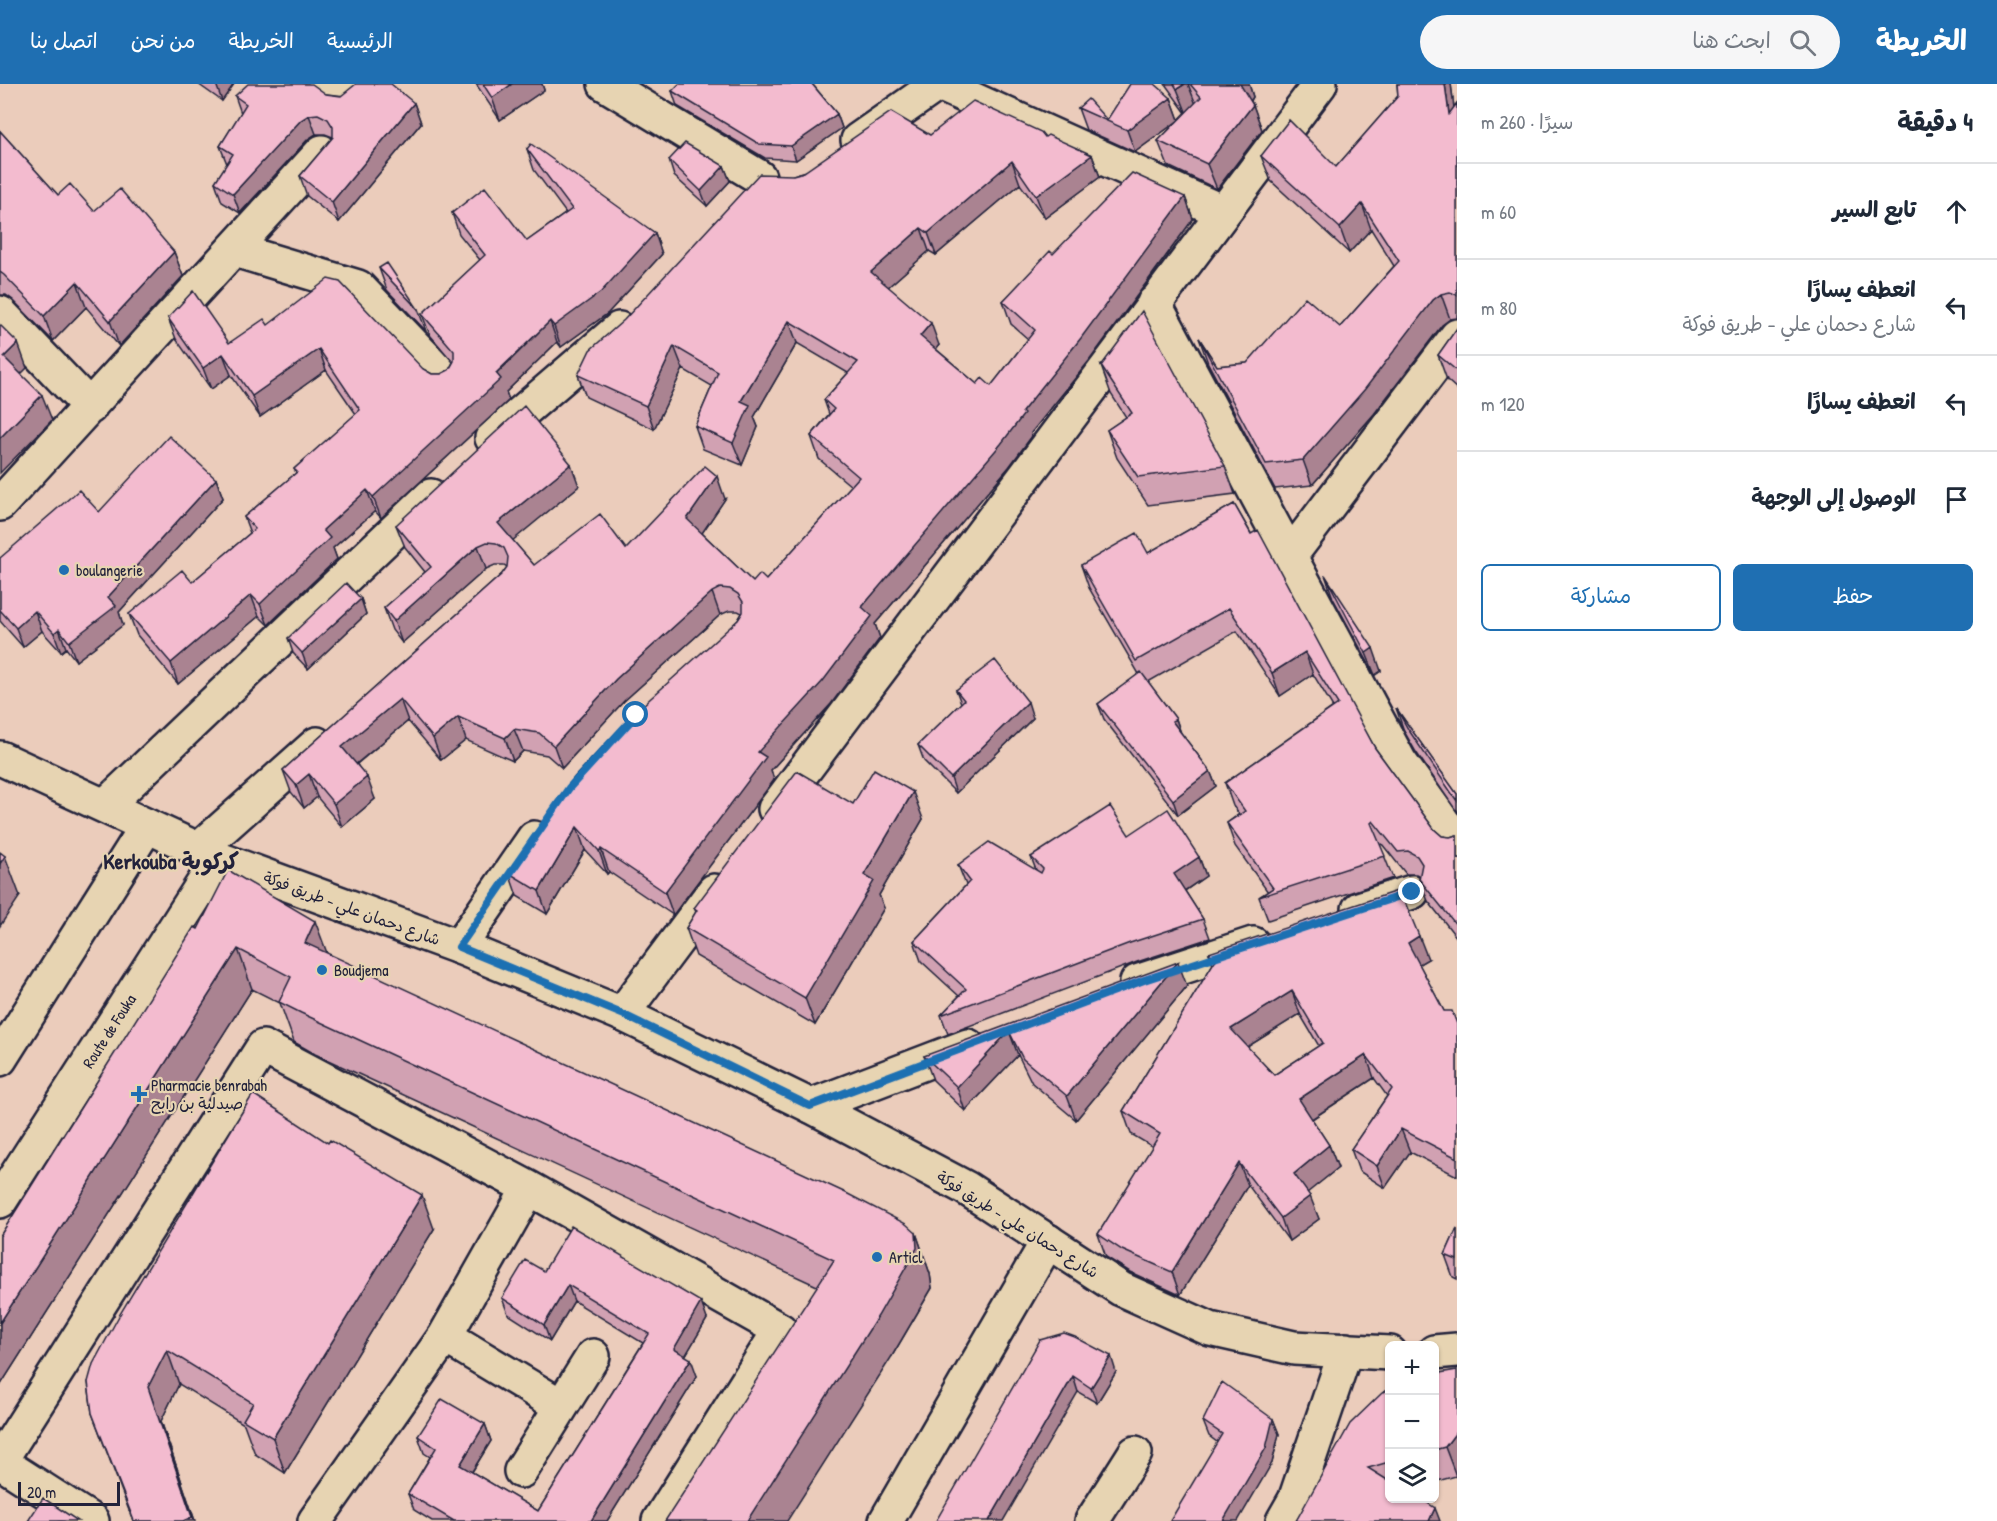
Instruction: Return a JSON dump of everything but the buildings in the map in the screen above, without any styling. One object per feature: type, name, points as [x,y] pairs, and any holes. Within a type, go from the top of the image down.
[{"type":"street","points":[[321,84],[344,98],[358,84]]},
{"type":"street","points":[[605,84],[759,177],[792,178]]},
{"type":"street","points":[[831,159],[939,84],[1224,212]]},
{"type":"street","points":[[758,831],[1320,84]]},
{"type":"street","points":[[0,504],[235,250],[322,152]]},
{"type":"street","points":[[735,202],[759,177]]},
{"type":"street","points":[[235,250],[358,287],[444,377]]},
{"type":"street","points":[[1154,303],[1400,762],[1453,825]]},
{"type":"street","points":[[106,805],[458,470],[618,330],[642,304]]},
{"type":"street","points":[[0,313],[90,407]]},
{"type":"street","points":[[1290,556],[1457,336]]},
{"type":"street","name":"Route de Fouka","points":[[0,1201],[208,854],[339,724]]},
{"type":"street","name":"شارع دحمان علي - طريق فوكة","points":[[0,758],[208,854],[459,947],[622,1014],[810,1106],[966,1188],[1121,1289],[1210,1329],[1294,1348],[1385,1353]]},
{"type":"street","points":[[459,947],[549,816]]},
{"type":"street","points":[[0,1059],[147,826]]},
{"type":"street","points":[[622,1014],[730,870]]},
{"type":"street","points":[[1334,918],[1412,892]]},
{"type":"street","points":[[1111,992],[1278,936]]},
{"type":"street","points":[[810,1106],[1000,1034]]},
{"type":"street","points":[[92,1521],[0,1462],[263,1047],[529,1188],[780,1330],[659,1521]]},
{"type":"street","points":[[315,1521],[445,1336],[529,1188]]},
{"type":"street","points":[[886,1521],[1048,1241]]},
{"type":"street","points":[[445,1336],[561,1406]]},
{"type":"street","points":[[1282,1521],[1295,1500],[1346,1350]]},
{"type":"street","points":[[1439,1352],[1457,1350]]},
{"type":"street","points":[[521,1471],[593,1356]]},
{"type":"street","points":[[1092,1521],[1135,1453]]},
{"type":"place","name":"boulangerie","points":[[64,570]]},
{"type":"place","name":"Boudjema","points":[[322,970]]},
{"type":"place","name":"Pharmacie benrabah صيدلية بن رابح","points":[[139,1094]]},
{"type":"place","name":"Articl","points":[[877,1257]]},
{"type":"district","name":"Kerkouba كركوبة","points":[[171,861]]},
{"type":"route","points":[[636,715],[569,788],[459,947],[622,1014],[810,1106],[1144,980],[1412,892]]}]
